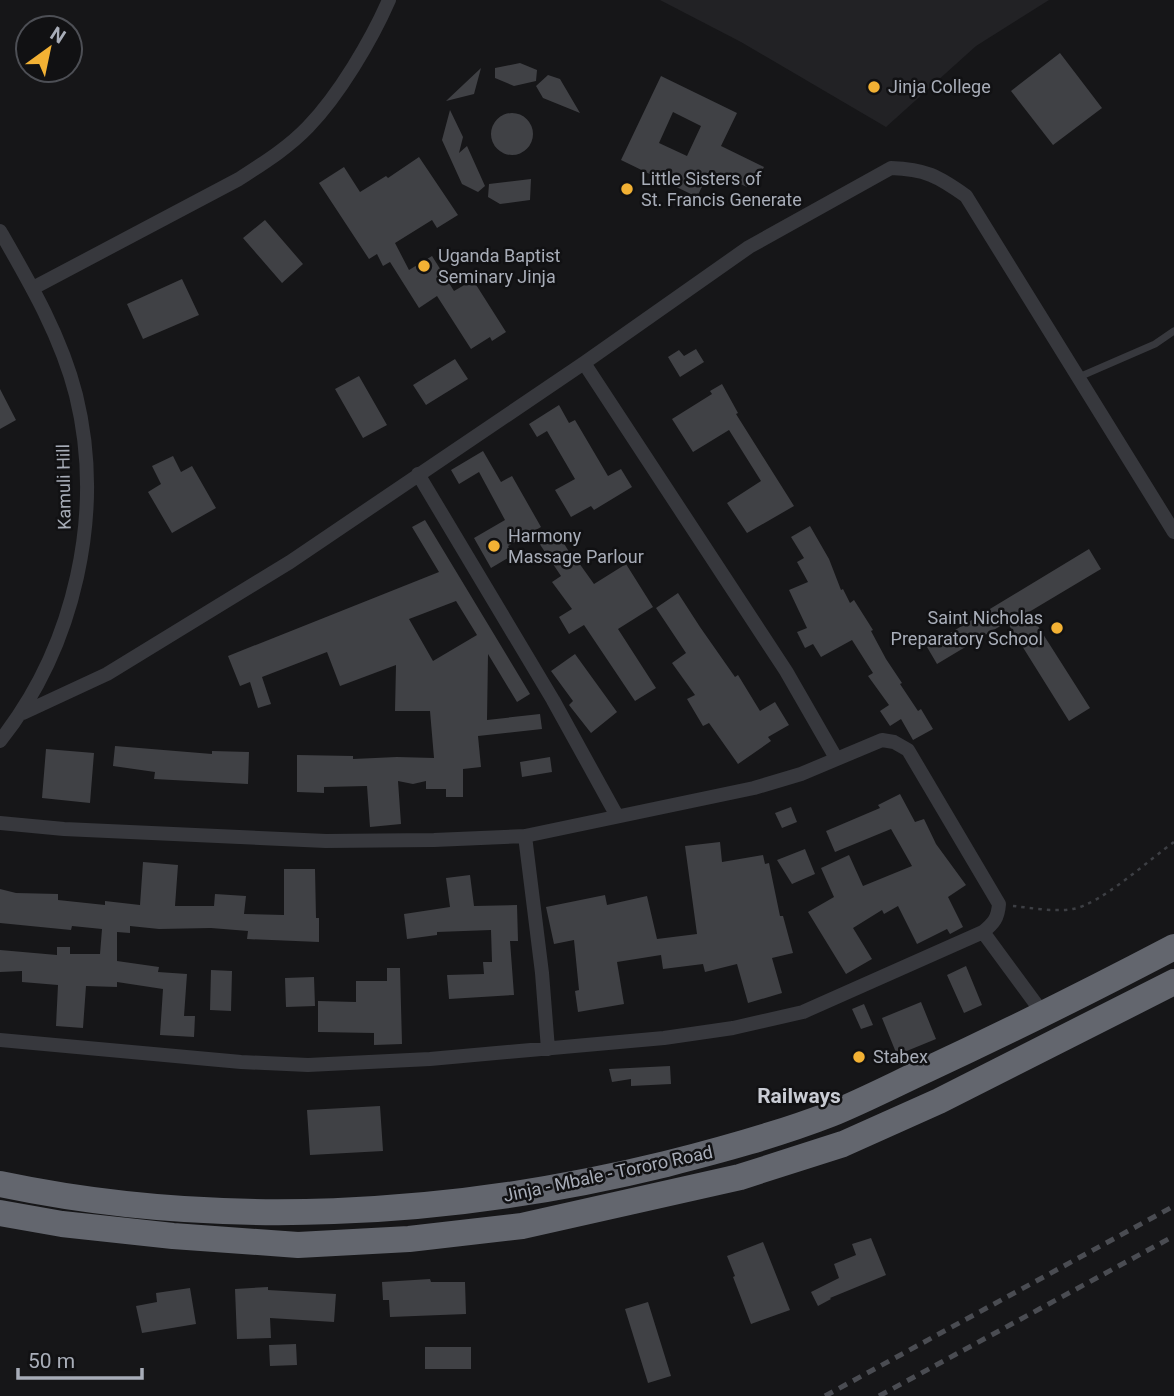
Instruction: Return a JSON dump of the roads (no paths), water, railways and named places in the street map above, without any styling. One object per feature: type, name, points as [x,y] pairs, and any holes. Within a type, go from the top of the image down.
[{"type":"highway","name":"Jinja - Mbale - Tororo Road","points":[[0,1184],[93,1200],[176,1208],[302,1211],[395,1207],[491,1198],[611,1177],[722,1150],[831,1114],[1044,1015],[1174,947]]},
{"type":"highway","name":"Jinja - Mbale - Tororo Road","points":[[0,1213],[62,1224],[173,1236],[298,1245],[410,1239],[522,1226],[740,1178],[843,1144],[939,1101],[1174,982]]},
{"type":"street","points":[[33,288],[239,179],[278,152],[308,127],[347,76],[390,0]]},
{"type":"street","points":[[23,713],[107,674],[290,562],[584,363],[749,247],[891,167],[917,169],[944,180],[966,196],[1174,532]]},
{"type":"street","name":"Kamuli Hill","points":[[0,232],[33,288],[62,353],[76,396],[86,459],[86,523],[80,566],[67,617],[23,713],[0,741]]},
{"type":"street","points":[[584,363],[786,671],[836,758]]},
{"type":"street","points":[[418,474],[553,699],[617,816]]},
{"type":"street","points":[[0,823],[64,829],[326,841],[525,836],[754,788],[801,774],[882,740],[894,741],[908,750],[999,904],[998,916],[983,932],[803,1012],[733,1028],[664,1038],[430,1059],[308,1065],[241,1062],[0,1040]]},
{"type":"street","points":[[525,836],[542,973],[548,1049]]},
{"type":"street","points":[[983,932],[1044,1015]]},
{"type":"lane","points":[[1079,377],[1156,344],[1174,331]]},
{"type":"railway","points":[[825,1396],[1174,1206]]},
{"type":"railway","points":[[879,1396],[1174,1236]]},
{"type":"place","name":"Jinja College","points":[[874,87]]},
{"type":"place","name":"Little Sisters of St. Francis Generate","points":[[627,189]]},
{"type":"place","name":"Uganda Baptist Seminary Jinja","points":[[424,266]]},
{"type":"place","name":"Harmony Massage Parlour","points":[[494,546]]},
{"type":"place","name":"Saint Nicholas Preparatory School","points":[[1057,628]]},
{"type":"place","name":"Stabex","points":[[859,1057]]},
{"type":"district","name":"Railways","points":[[799,1096]]}]
